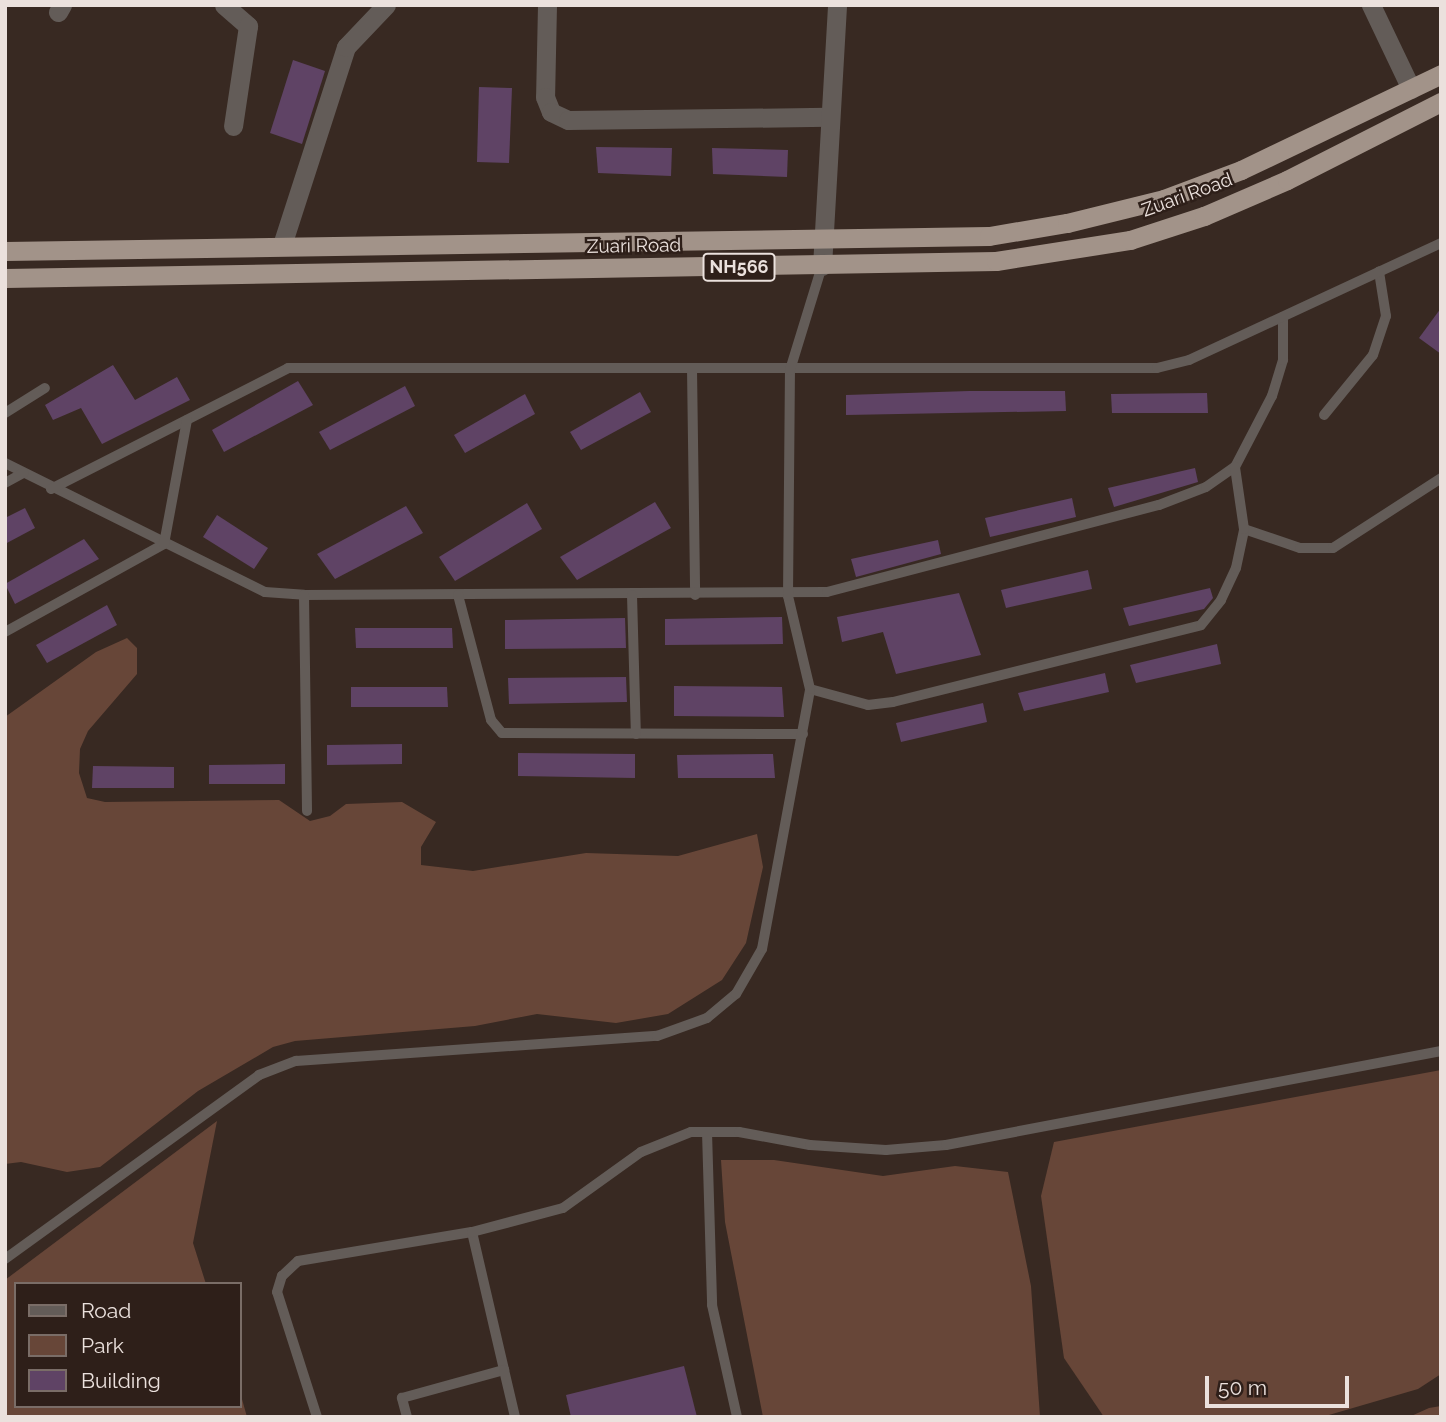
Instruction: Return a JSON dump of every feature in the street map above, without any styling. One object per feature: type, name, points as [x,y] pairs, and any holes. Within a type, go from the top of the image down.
[{"type":"highway","name":"Zuari Road","points":[[5,250],[823,241],[989,236],[1068,223],[1152,202],[1241,170],[1441,74]]},
{"type":"highway","name":"Zuari Road","points":[[5,278],[996,261],[1130,240],[1204,216],[1287,180],[1441,102]]},
{"type":"street","points":[[224,5],[247,26],[233,126]]},
{"type":"street","points":[[282,245],[346,47],[386,5]]},
{"type":"street","points":[[547,5],[545,97],[551,112],[568,120],[828,117]]},
{"type":"street","points":[[822,266],[828,117],[837,5]]},
{"type":"street","points":[[1371,5],[1411,89]]},
{"type":"lane","points":[[51,489],[288,368],[1157,368],[1189,360],[1441,243]]},
{"type":"lane","points":[[5,1259],[259,1075],[296,1061],[657,1036],[707,1018],[736,993],[762,949],[810,689],[788,596],[790,370],[822,266]]},
{"type":"lane","points":[[1324,415],[1373,355],[1385,316],[1379,272]]},
{"type":"lane","points":[[5,463],[51,489],[265,592],[304,596],[788,596],[827,592],[1158,505],[1206,487],[1235,467],[1272,396],[1283,360],[1283,317]]},
{"type":"lane","points":[[692,369],[695,594]]},
{"type":"lane","points":[[5,413],[45,388]]},
{"type":"lane","points":[[164,544],[187,420]]},
{"type":"lane","points":[[810,689],[868,705],[893,702],[1201,625],[1221,600],[1236,568],[1244,529],[1235,467]]},
{"type":"lane","points":[[5,483],[23,473]]},
{"type":"lane","points":[[1244,529],[1300,548],[1333,548],[1441,478]]},
{"type":"lane","points":[[5,632],[164,544]]},
{"type":"lane","points":[[458,594],[491,720],[502,733],[803,734]]},
{"type":"lane","points":[[632,594],[636,734]]},
{"type":"lane","points":[[304,596],[307,811]]},
{"type":"lane","points":[[317,1417],[277,1292],[282,1276],[298,1261],[472,1232],[563,1208],[641,1152],[691,1132],[886,1150],[946,1145],[1441,1051]]},
{"type":"lane","points":[[707,1132],[712,1305],[737,1417]]},
{"type":"lane","points":[[472,1232],[515,1417]]},
{"type":"lane","points":[[407,1417],[402,1398],[504,1370]]},
{"type":"green space","points":[[127,638],[137,648],[137,674],[88,731],[80,749],[79,773],[87,798],[105,802],[279,800],[310,821],[330,816],[346,804],[402,802],[436,822],[421,847],[421,865],[473,871],[586,853],[678,856],[757,834],[763,867],[746,943],[722,980],[668,1014],[616,1023],[537,1014],[475,1026],[295,1041],[273,1047],[198,1091],[100,1167],[67,1172],[21,1162],[5,1164],[5,717],[96,652]]},
{"type":"green space","points":[[1441,1070],[1441,1374],[1418,1389],[1322,1417],[1104,1417],[1064,1358],[1041,1196],[1054,1142]]},
{"type":"green space","points":[[217,1121],[193,1243],[205,1282],[14,1282],[14,1408],[242,1408],[242,1399],[247,1417],[5,1417],[5,1280]]},
{"type":"green space","points":[[721,1160],[774,1160],[883,1176],[955,1166],[1008,1172],[1031,1286],[1040,1417],[763,1417],[725,1222]]},
{"type":"green space","points":[[1441,1406],[1441,1417],[1409,1417],[1429,1408]]},
{"type":"building","points":[[293,60],[325,71],[302,144],[270,133]]},
{"type":"building","points":[[479,87],[512,88],[509,163],[477,162]]},
{"type":"building","points":[[596,147],[672,148],[671,176],[598,173]]},
{"type":"building","points":[[712,148],[788,150],[787,177],[713,174]]},
{"type":"building","points":[[1441,308],[1441,354],[1419,338]]},
{"type":"building","points":[[113,365],[135,400],[177,377],[190,400],[102,444],[81,408],[53,420],[45,405]]},
{"type":"building","points":[[298,381],[313,405],[224,452],[212,430]]},
{"type":"building","points":[[405,386],[415,406],[330,450],[319,432]]},
{"type":"building","points":[[1065,391],[1066,411],[846,415],[846,395]]},
{"type":"building","points":[[640,392],[651,412],[581,450],[570,432]]},
{"type":"building","points":[[1207,393],[1208,413],[1112,413],[1111,394]]},
{"type":"building","points":[[525,394],[535,414],[465,453],[454,435]]},
{"type":"building","points":[[1195,468],[1198,482],[1114,507],[1108,488]]},
{"type":"building","points":[[1072,498],[1076,517],[990,537],[985,518]]},
{"type":"building","points":[[655,502],[671,528],[577,580],[560,557]]},
{"type":"building","points":[[527,503],[542,529],[455,581],[439,557]]},
{"type":"building","points":[[406,506],[423,533],[335,579],[317,554]]},
{"type":"building","points":[[25,508],[35,528],[5,544],[5,518]]},
{"type":"building","points":[[217,515],[268,548],[254,569],[203,537]]},
{"type":"building","points":[[84,539],[99,559],[15,604],[5,584]]},
{"type":"building","points":[[938,540],[941,554],[856,577],[851,559]]},
{"type":"building","points":[[1088,570],[1092,589],[1006,608],[1001,590]]},
{"type":"building","points":[[1210,588],[1213,598],[1204,609],[1129,626],[1123,608]]},
{"type":"building","points":[[959,593],[981,655],[896,674],[883,632],[842,642],[837,617]]},
{"type":"building","points":[[107,605],[117,625],[47,663],[36,645]]},
{"type":"building","points":[[782,617],[783,644],[665,645],[665,619]]},
{"type":"building","points":[[625,618],[626,648],[505,649],[505,620]]},
{"type":"building","points":[[355,628],[452,628],[453,648],[356,648]]},
{"type":"building","points":[[1217,644],[1221,664],[1136,683],[1130,665]]},
{"type":"building","points":[[1105,673],[1109,692],[1024,711],[1018,693]]},
{"type":"building","points":[[626,677],[627,702],[509,704],[508,678]]},
{"type":"building","points":[[674,686],[782,687],[784,717],[674,716]]},
{"type":"building","points":[[351,687],[447,687],[448,707],[351,707]]},
{"type":"building","points":[[983,703],[987,722],[901,742],[896,723]]},
{"type":"building","points":[[402,744],[402,764],[327,765],[327,745]]},
{"type":"building","points":[[518,753],[635,754],[635,778],[518,776]]},
{"type":"building","points":[[773,754],[775,778],[678,778],[677,755]]},
{"type":"building","points":[[285,764],[285,784],[209,784],[209,765]]},
{"type":"building","points":[[93,766],[174,767],[174,788],[92,788]]},
{"type":"building","points":[[684,1366],[697,1417],[571,1417],[566,1395]]}]
